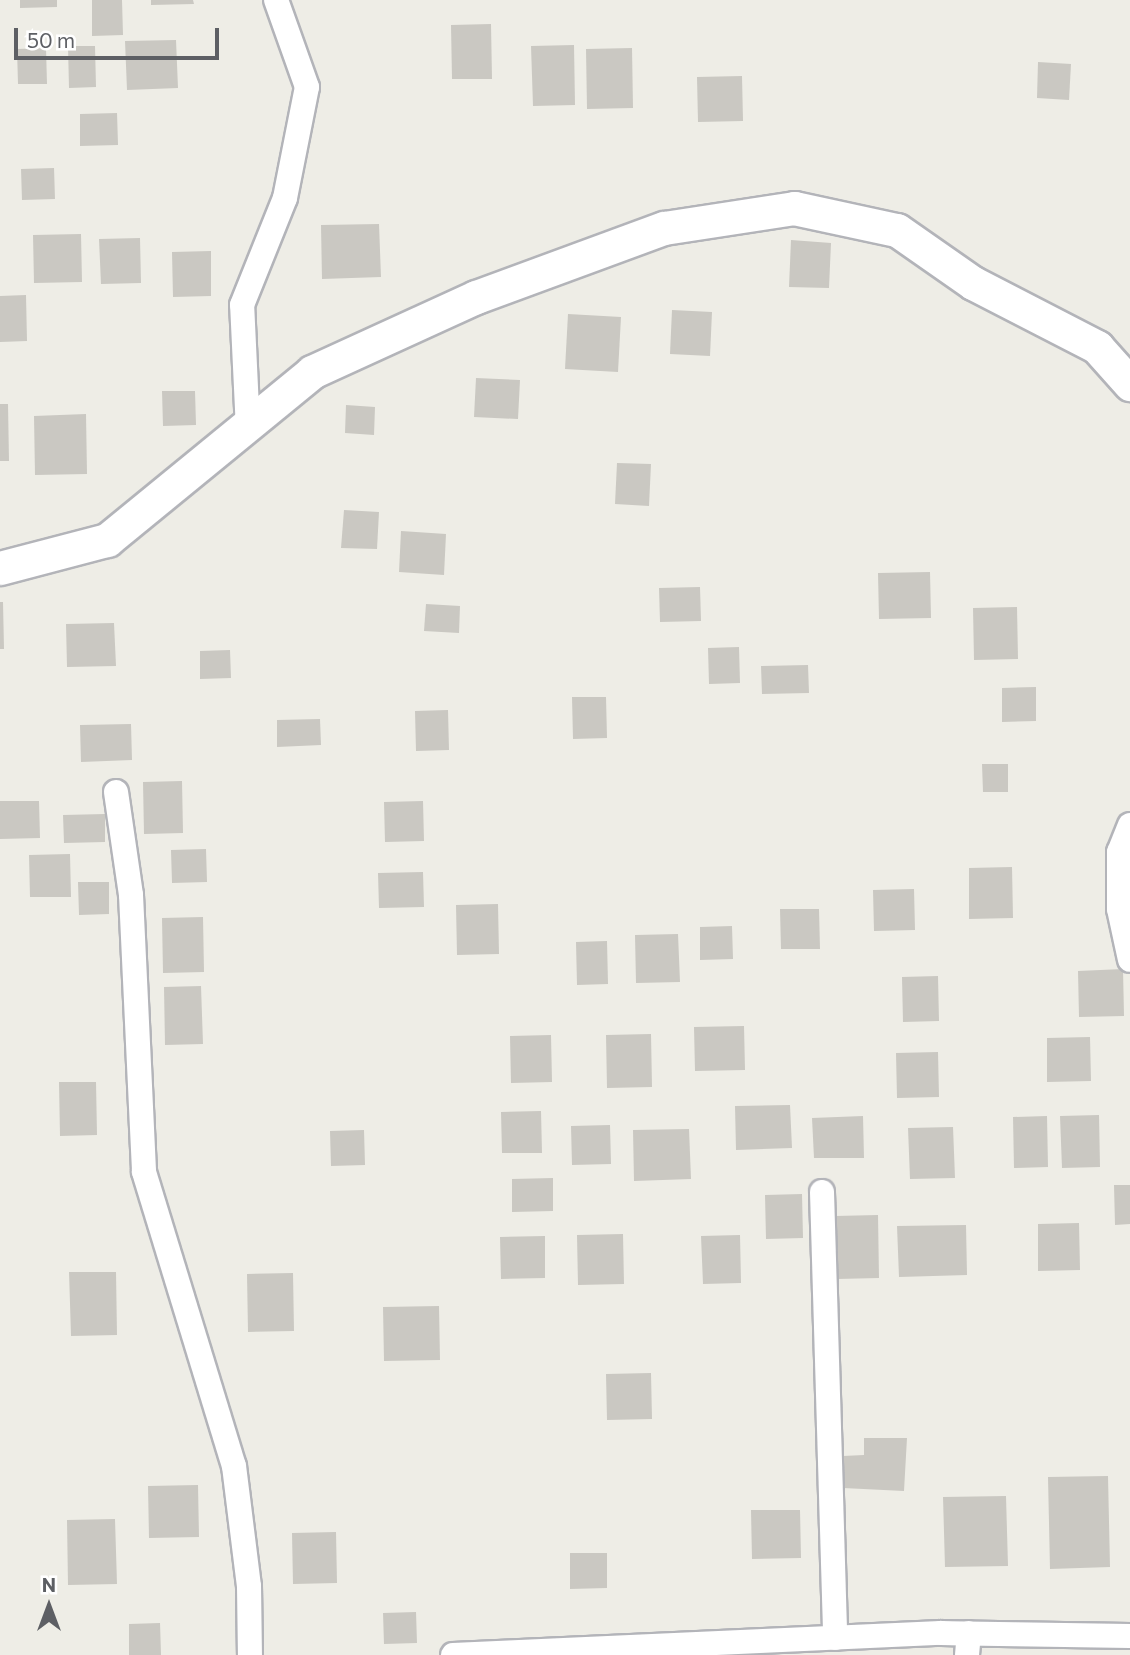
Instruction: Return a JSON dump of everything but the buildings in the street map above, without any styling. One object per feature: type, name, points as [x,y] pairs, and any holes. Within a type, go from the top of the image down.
[{"type":"street","points":[[248,430],[242,305],[285,198],[307,87],[276,0]]},
{"type":"street","points":[[0,568],[107,540],[248,430],[312,372],[476,297],[664,228],[794,208],[897,230],[973,283],[1097,347],[1130,384]]},
{"type":"street","points":[[116,792],[131,895],[144,1172],[234,1466],[249,1586],[250,1655]]},
{"type":"street","points":[[1130,825],[1119,852],[1119,909],[1130,960]]},
{"type":"street","points":[[822,1192],[835,1639]]},
{"type":"street","points":[[453,1655],[835,1639],[968,1644],[1130,1636]]}]
